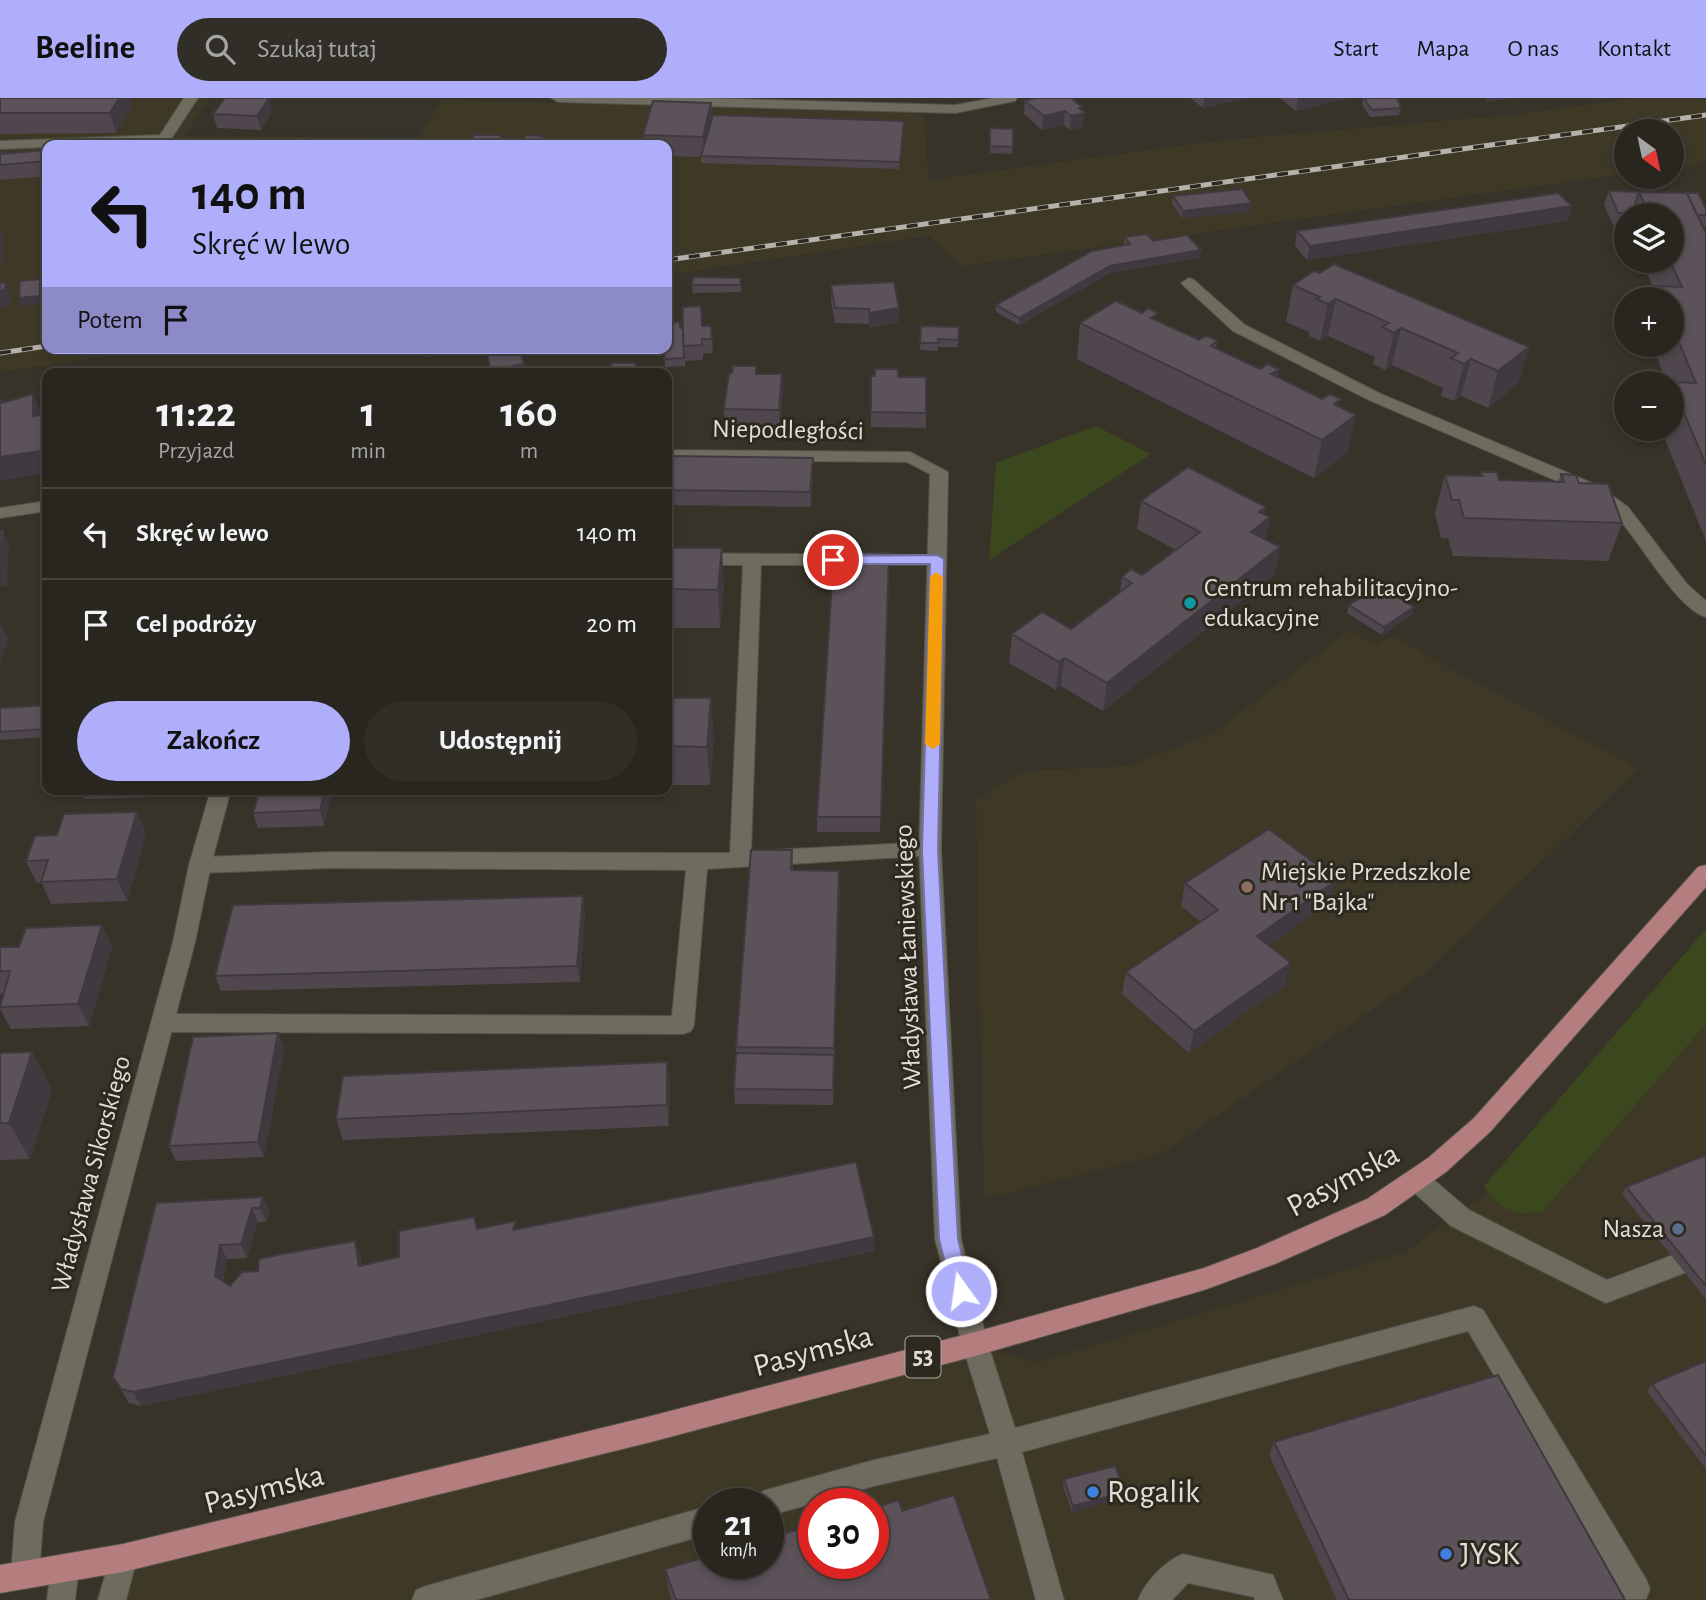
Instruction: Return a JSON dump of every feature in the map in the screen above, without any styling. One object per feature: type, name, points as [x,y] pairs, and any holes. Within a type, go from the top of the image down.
[{"type":"main road","name":"Pasymska","points":[[12,1577],[123,1558],[647,1430],[975,1344],[1204,1279],[1266,1256],[1376,1207],[1418,1181],[1482,1125],[1706,873]]},
{"type":"street","points":[[137,140],[164,139],[191,98]]},
{"type":"street","points":[[558,98],[955,109],[970,108],[982,101],[1010,98]]},
{"type":"street","points":[[0,145],[42,143]]},
{"type":"street","points":[[1189,283],[1239,328],[1375,397],[1593,490],[1622,511],[1681,588],[1706,611]]},
{"type":"street","name":"Niepodległości","points":[[672,455],[909,457]]},
{"type":"street","name":"Władysława Łaniewskiego","points":[[909,457],[939,472],[930,850],[948,1239],[975,1344],[1050,1600]]},
{"type":"street","points":[[0,513],[42,507]]},
{"type":"street","points":[[672,559],[937,559]]},
{"type":"street","points":[[740,859],[752,560]]},
{"type":"street","name":"Władysława Sikorskiego","points":[[12,1577],[184,942],[200,865],[219,795]]},
{"type":"street","points":[[200,865],[332,860],[697,862],[930,850]]},
{"type":"street","points":[[162,1023],[684,1025],[697,862]]},
{"type":"street","points":[[1418,1181],[1460,1219],[1606,1292],[1678,1264]]},
{"type":"street","points":[[784,1498],[874,1473],[1006,1443],[1474,1318],[1636,1589]]},
{"type":"street","points":[[426,1600],[693,1525]]},
{"type":"street","points":[[112,1600],[123,1558]]},
{"type":"street","points":[[61,1600],[65,1568]]},
{"type":"street","points":[[1152,1600],[1184,1568],[1263,1585],[1269,1600]]},
{"type":"shaded area","points":[[209,98],[185,136],[417,138],[442,100],[923,112],[929,180],[1222,140],[1512,115],[1636,98],[1706,98],[1706,163],[1684,166],[1684,119],[1614,119],[1614,176],[962,266],[929,236],[672,274],[672,140],[42,140],[42,354],[122,354],[0,372],[0,99]]},
{"type":"shaded area","name":"Miejskie Przedszkole Nr 1 \"Bajka\"","points":[[1349,631],[1377,646],[1391,636],[1639,769],[1424,974],[1161,1154],[984,1199],[976,799],[1026,771],[1128,766],[1213,733]]},
{"type":"shaded area","points":[[1706,965],[1706,1600],[93,1600],[123,1558],[975,1344],[1035,1363],[1405,1252],[1488,1192]]},
{"type":"green space","points":[[1096,426],[1151,454],[989,560],[996,463]]},
{"type":"green space","points":[[1706,929],[1706,1024],[1543,1211],[1517,1212],[1501,1205],[1484,1186]]},
{"type":"building","points":[[0,98],[119,98],[110,113],[0,113]]},
{"type":"building","points":[[225,98],[269,98],[257,116],[213,114]]},
{"type":"building","points":[[1036,98],[1071,98],[1085,113],[1071,116],[1065,111],[1044,116],[1025,101]]},
{"type":"building","points":[[1364,98],[1397,98],[1401,108],[1372,110]]},
{"type":"building","points":[[653,101],[711,103],[703,137],[643,135]]},
{"type":"building","points":[[713,115],[904,121],[900,162],[701,156]]},
{"type":"building","points":[[990,128],[1013,129],[1013,147],[990,146]]},
{"type":"building","points":[[474,135],[501,135],[499,140],[472,140]]},
{"type":"building","points":[[525,135],[544,136],[542,140],[523,140]]},
{"type":"building","points":[[42,150],[42,161],[0,165],[0,154]]},
{"type":"building","points":[[1242,189],[1252,203],[1183,211],[1173,196]]},
{"type":"building","points":[[1609,191],[1698,193],[1706,215],[1697,215],[1687,193],[1639,192],[1635,203],[1614,203]]},
{"type":"building","points":[[1639,192],[1687,193],[1706,233],[1706,465],[1684,413],[1684,383],[1696,383],[1684,354],[1684,287],[1676,273],[1684,273],[1684,203],[1644,203]]},
{"type":"building","points":[[1558,193],[1572,206],[1310,246],[1297,231]]},
{"type":"building","points":[[1147,234],[1153,241],[1187,235],[1201,250],[1110,266],[1019,318],[996,305],[1092,251],[1130,244],[1124,237]]},
{"type":"building","points":[[1334,264],[1529,347],[1498,371],[1471,359],[1464,364],[1451,358],[1458,353],[1401,328],[1394,333],[1382,327],[1389,323],[1336,299],[1328,304],[1316,299],[1320,297],[1293,285],[1314,271],[1320,273]]},
{"type":"building","points":[[693,277],[741,278],[740,285],[692,285]]},
{"type":"building","points":[[40,279],[40,296],[19,298],[20,281]]},
{"type":"building","points":[[894,282],[899,308],[869,313],[869,309],[835,308],[831,285]]},
{"type":"building","points":[[0,283],[6,283],[5,289],[0,291]]},
{"type":"building","points":[[1116,301],[1142,313],[1148,308],[1158,313],[1151,318],[1199,340],[1206,336],[1212,338],[1217,341],[1211,346],[1260,369],[1268,364],[1279,369],[1271,374],[1322,399],[1330,394],[1341,399],[1334,404],[1356,415],[1322,440],[1080,323]]},
{"type":"building","points":[[701,306],[702,326],[711,326],[712,339],[702,339],[702,345],[683,346],[683,307]]},
{"type":"building","points":[[680,322],[680,328],[683,328],[684,358],[664,359],[664,354],[672,354],[672,323]]},
{"type":"building","points":[[921,326],[959,327],[958,340],[938,339],[939,343],[920,343]]},
{"type":"building","points":[[487,354],[521,354],[524,364],[502,368],[490,368]]},
{"type":"building","points":[[612,363],[636,363],[635,368],[611,368]]},
{"type":"building","points":[[733,366],[756,366],[756,374],[782,374],[779,410],[724,409],[729,373],[732,373]]},
{"type":"building","points":[[875,369],[898,369],[898,377],[926,377],[926,413],[871,412],[871,376],[875,376]]},
{"type":"building","points":[[33,394],[33,416],[42,415],[42,451],[0,457],[0,400],[2,403]]},
{"type":"building","points":[[672,456],[813,458],[810,492],[672,490]]},
{"type":"building","points":[[1188,467],[1266,507],[1259,512],[1270,517],[1251,532],[1280,547],[1107,683],[1064,658],[1059,662],[1012,634],[1042,612],[1071,629],[1132,583],[1122,577],[1131,569],[1142,575],[1200,532],[1141,501]]},
{"type":"building","points":[[1480,472],[1497,472],[1499,480],[1564,482],[1561,474],[1576,475],[1579,483],[1608,484],[1622,523],[1464,518],[1459,500],[1452,500],[1445,475],[1482,476]]},
{"type":"building","points":[[0,531],[3,531],[0,571]]},
{"type":"building","points":[[672,548],[722,548],[718,590],[672,589]]},
{"type":"building","points":[[834,551],[889,553],[881,817],[817,817]]},
{"type":"building","points":[[1379,586],[1414,607],[1384,627],[1349,605]]},
{"type":"building","points":[[672,698],[711,698],[707,747],[672,746]]},
{"type":"building","points":[[42,705],[42,729],[0,732],[0,708]]},
{"type":"building","points":[[258,795],[324,795],[320,810],[253,813]]},
{"type":"building","points":[[137,812],[117,879],[41,882],[48,860],[26,861],[35,836],[57,835],[64,814]]},
{"type":"building","points":[[1269,829],[1337,880],[1257,936],[1291,963],[1194,1031],[1126,972],[1218,910],[1185,883]]},
{"type":"building","points":[[751,850],[792,850],[791,870],[839,871],[834,1048],[736,1047]]},
{"type":"building","points":[[583,896],[577,966],[215,976],[233,905]]},
{"type":"building","points":[[102,925],[78,1004],[0,1007],[10,971],[0,971],[0,947],[19,947],[26,928]]},
{"type":"building","points":[[278,1033],[258,1142],[169,1146],[193,1037]]},
{"type":"building","points":[[32,1052],[9,1123],[0,1123],[0,1053]]},
{"type":"building","points":[[736,1053],[834,1055],[833,1090],[734,1089]]},
{"type":"building","points":[[667,1062],[667,1105],[336,1119],[343,1076]]},
{"type":"building","name":"Nasza","points":[[1706,1155],[1706,1286],[1626,1187]]},
{"type":"building","points":[[856,1162],[874,1237],[133,1392],[121,1389],[113,1377],[156,1203],[263,1197],[260,1208],[252,1208],[241,1244],[220,1245],[215,1276],[230,1286],[242,1272],[258,1271],[259,1259],[282,1254],[355,1241],[359,1266],[399,1257],[399,1231],[474,1217],[477,1229],[516,1221],[513,1230]]},
{"type":"building","points":[[1706,1361],[1706,1456],[1652,1384]]},
{"type":"building","points":[[1498,1375],[1625,1600],[1349,1600],[1274,1442]]},
{"type":"building","name":"Rogalik","points":[[1115,1466],[1126,1492],[1073,1506],[1064,1479]]},
{"type":"building","points":[[954,1495],[991,1600],[676,1600],[665,1569],[693,1561],[693,1579],[784,1579],[784,1533],[798,1530],[798,1579],[889,1579],[889,1503],[899,1500],[902,1511]]},
{"type":"railway","points":[[672,259],[1706,115]]},
{"type":"railway","points":[[0,353],[42,347]]},
{"type":"slow traffic","points":[[933,744],[936,577]]},
{"type":"place","name":"Centrum rehabilitacyjno- edukacyjne","points":[[1190,603]]},
{"type":"place","name":"Miejskie Przedszkole Nr 1 \"Bajka\"","points":[[1247,887]]},
{"type":"place","name":"Nasza","points":[[1678,1229]]},
{"type":"place","name":"Rogalik","points":[[1093,1492]]},
{"type":"place","name":"JYSK","points":[[1446,1554]]},
{"type":"route","points":[[833,560],[937,559],[930,850],[948,1239],[961,1291]]}]
